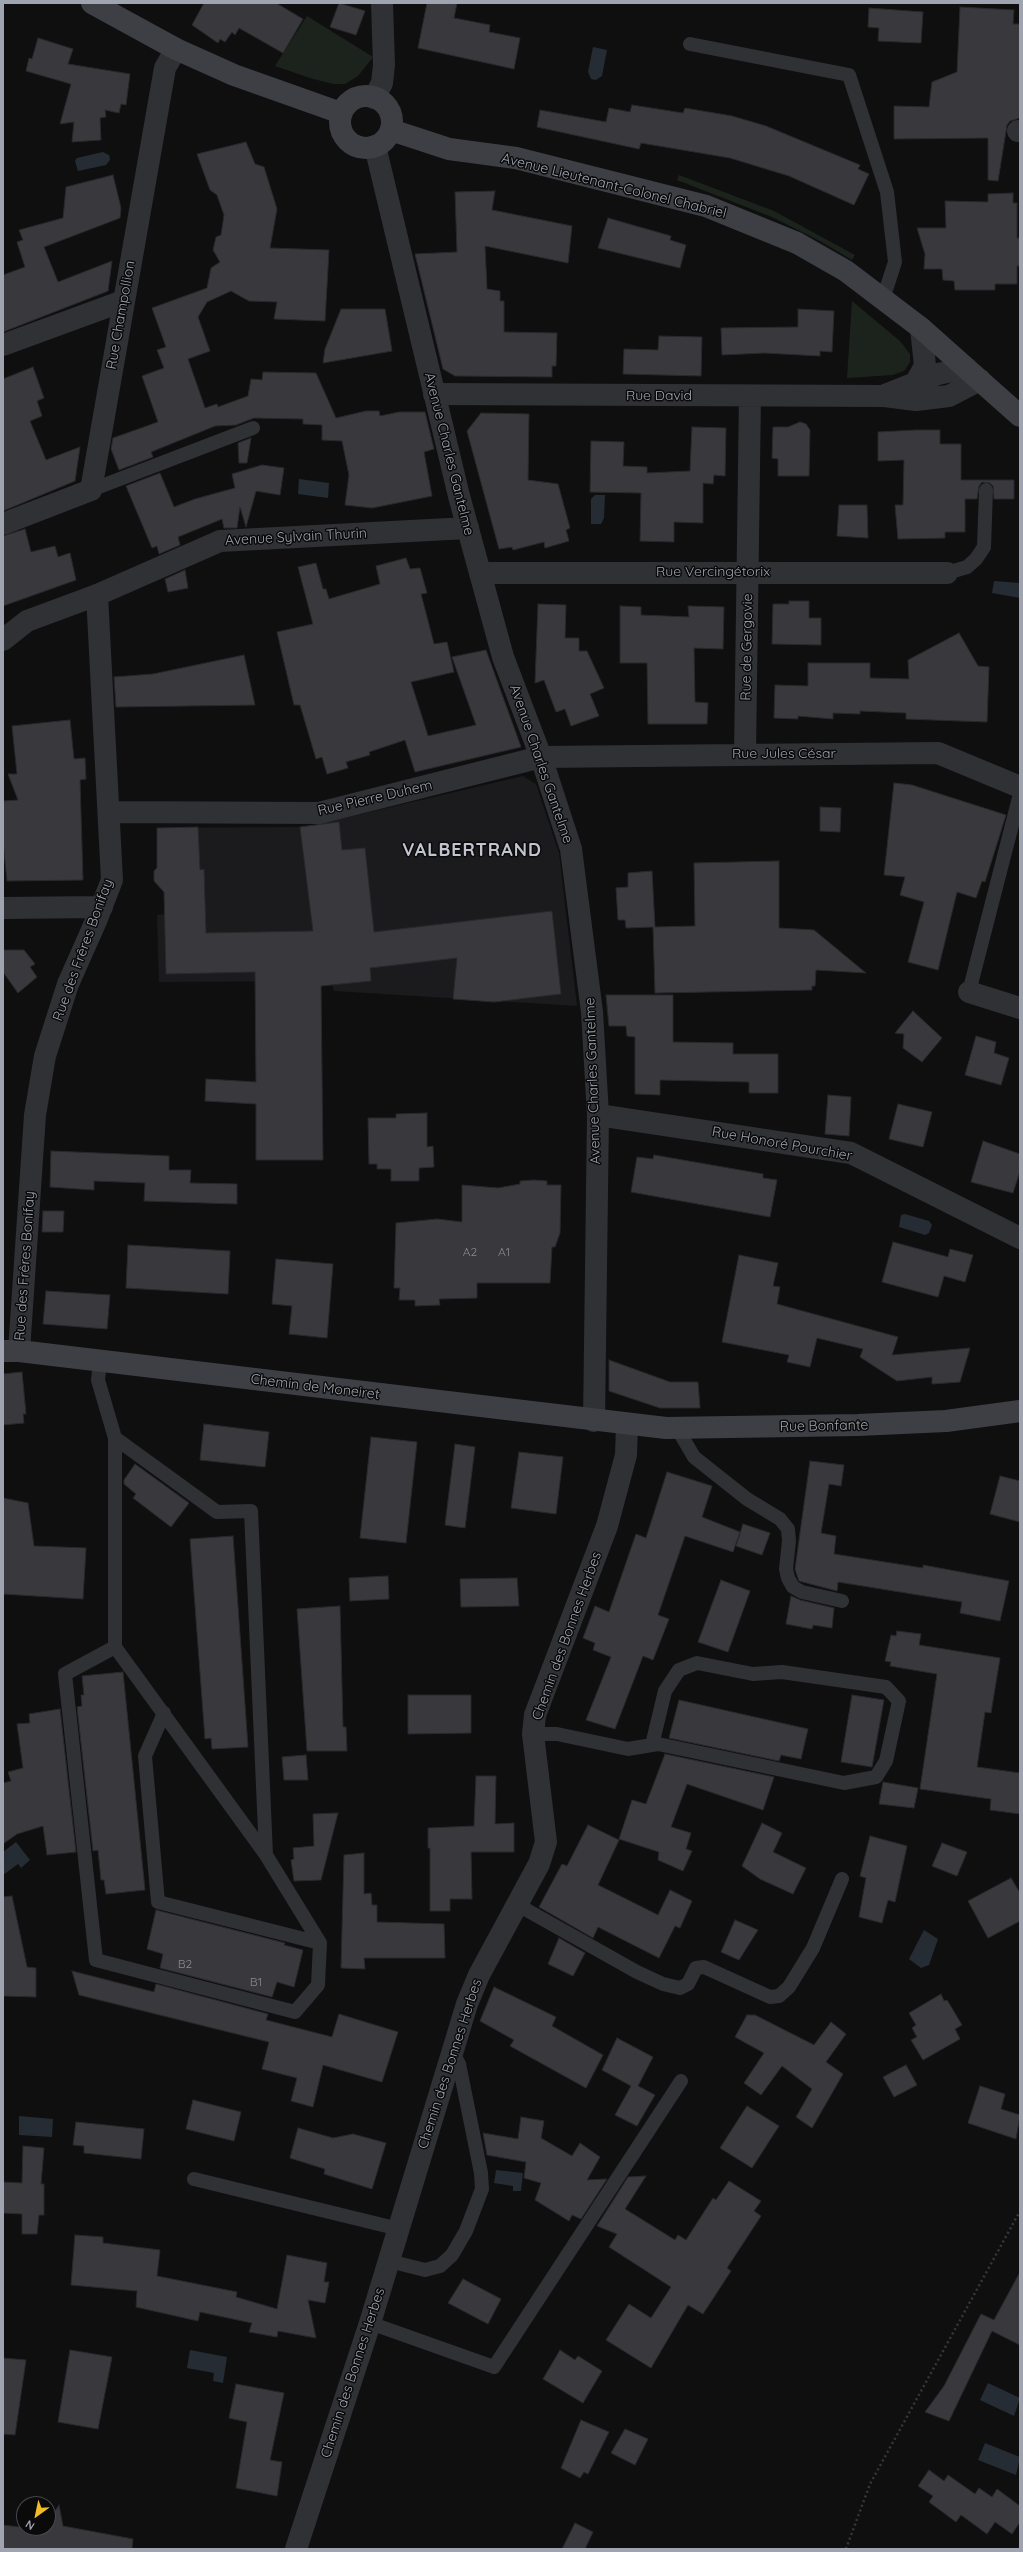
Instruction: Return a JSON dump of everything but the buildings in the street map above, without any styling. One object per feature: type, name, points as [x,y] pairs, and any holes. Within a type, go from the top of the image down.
[{"type":"main road","points":[[92,3],[176,49],[234,75],[341,113]]},
{"type":"main road","points":[[366,96],[374,98],[382,101],[389,111],[392,122],[391,130],[382,143],[365,148],[355,146],[347,140],[342,132],[340,122],[341,113],[351,100],[366,96]]},
{"type":"main road","name":"Avenue Lieutenant-Colonel Chabriel","points":[[391,130],[449,149],[516,158],[706,206],[797,243],[846,271],[921,328],[973,374]]},
{"type":"main road","points":[[973,374],[1020,416]]},
{"type":"main road","name":"Chemin de Moneiret","points":[[11,1351],[627,1424]]},
{"type":"main road","name":"Rue Bonfante","points":[[627,1424],[677,1428],[858,1425],[946,1421],[1020,1411]]},
{"type":"street","points":[[374,98],[382,83],[384,65],[382,3]]},
{"type":"street","name":"Rue Champollion","points":[[91,490],[165,68],[176,49]]},
{"type":"street","name":"Avenue Charles Gantelme","points":[[375,146],[434,394],[503,657],[541,757],[571,849],[579,899],[592,1012],[598,1115],[594,1421]]},
{"type":"street","points":[[3,345],[123,301]]},
{"type":"street","points":[[916,382],[925,366],[921,328]]},
{"type":"street","name":"Rue David","points":[[434,394],[884,396],[916,400],[949,396],[973,374]]},
{"type":"street","name":"Rue David","points":[[884,396],[916,382],[973,374]]},
{"type":"street","name":"Rue de Gergovie","points":[[745,754],[750,396]]},
{"type":"street","points":[[3,524],[91,490]]},
{"type":"street","name":"Avenue Sylvain Thurin","points":[[3,640],[27,621],[97,595],[220,541],[468,528]]},
{"type":"street","name":"Rue Vercingétorix","points":[[480,573],[947,573]]},
{"type":"street","name":"Rue des Frêres Bonifay","points":[[11,1351],[35,1115],[45,1056],[68,984],[112,880],[110,812],[97,595]]},
{"type":"street","name":"Rue Jules César","points":[[541,757],[938,753],[1020,787]]},
{"type":"street","name":"Rue Pierre Duhem","points":[[110,812],[320,813],[541,757]]},
{"type":"street","points":[[3,908],[102,906]]},
{"type":"street","points":[[969,992],[1020,1008]]},
{"type":"street","name":"Rue Honoré Pourchier","points":[[598,1115],[851,1153],[1020,1238]]},
{"type":"street","name":"Chemin des Bonnes Herbes","points":[[296,2549],[370,2323],[466,2004],[479,1975],[516,1904],[539,1864],[546,1842],[533,1734],[535,1716],[606,1526],[626,1455],[627,1424]]},
{"type":"lane","points":[[690,44],[849,75],[887,192],[896,262],[882,299]]},
{"type":"lane","points":[[91,490],[252,428]]},
{"type":"lane","points":[[947,573],[967,567],[976,559],[984,547],[986,490]]},
{"type":"lane","points":[[969,992],[1020,794]]},
{"type":"lane","points":[[100,1362],[98,1380],[115,1438],[115,1647],[266,1856],[320,1943],[318,1985],[295,2012],[96,1960],[65,1674],[115,1647]]},
{"type":"lane","points":[[677,1428],[694,1458],[747,1499],[780,1519],[788,1529],[789,1541],[786,1569],[788,1578],[793,1586],[802,1592],[842,1601]]},
{"type":"lane","points":[[115,1438],[217,1512],[251,1511],[266,1856]]},
{"type":"lane","points":[[533,1734],[557,1734],[628,1749],[652,1745],[658,1744],[844,1783],[876,1777],[886,1762],[898,1701],[886,1687],[782,1672],[753,1674],[697,1663],[679,1670],[664,1691],[652,1745]]},
{"type":"lane","points":[[164,1713],[145,1756],[158,1902],[320,1943]]},
{"type":"lane","points":[[516,1904],[637,1972],[663,1984],[680,1988],[688,1984],[696,1968],[704,1967],[770,1997],[779,1996],[789,1987],[814,1948],[842,1879]]},
{"type":"lane","points":[[389,2261],[425,2270],[440,2266],[452,2255],[466,2231],[482,2190],[482,2173],[459,2064],[452,2051]]},
{"type":"lane","points":[[370,2323],[494,2368],[681,2081]]},
{"type":"lane","points":[[194,2179],[399,2229]]},
{"type":"path","points":[[846,2549],[870,2484],[1020,2211]]},
{"type":"shaded area","points":[[307,16],[373,57],[358,76],[345,84],[334,84],[313,79],[275,66]]},
{"type":"shaded area","points":[[593,47],[607,50],[602,76],[596,80],[591,79],[588,72]]},
{"type":"shaded area","points":[[103,152],[109,155],[110,160],[106,165],[78,171],[75,161],[77,158]]},
{"type":"shaded area","points":[[679,175],[774,211],[855,255],[852,260],[820,241],[772,217],[677,180]]},
{"type":"shaded area","points":[[852,301],[900,341],[910,354],[910,362],[904,371],[893,375],[847,378]]},
{"type":"shaded area","points":[[299,479],[329,483],[328,498],[298,494]]},
{"type":"shaded area","points":[[595,495],[605,495],[604,518],[601,524],[591,524],[591,499]]},
{"type":"shaded area","points":[[994,581],[1020,583],[1020,598],[992,593]]},
{"type":"shaded area","points":[[523,776],[536,784],[559,853],[577,1006],[334,991],[331,981],[159,982],[157,915],[165,914],[164,886],[158,886],[154,881],[154,871],[157,868],[157,828],[300,827],[319,824]]},
{"type":"shaded area","points":[[905,1214],[929,1221],[932,1225],[929,1233],[925,1235],[899,1227],[901,1215]]},
{"type":"shaded area","points":[[16,1842],[30,1860],[21,1868],[18,1864],[3,1875],[3,1852]]},
{"type":"shaded area","points":[[924,1930],[938,1939],[929,1965],[921,1968],[909,1959]]},
{"type":"shaded area","points":[[19,2116],[53,2119],[52,2137],[19,2135]]},
{"type":"shaded area","points":[[496,2170],[523,2173],[521,2191],[513,2191],[513,2186],[494,2183]]},
{"type":"shaded area","points":[[190,2350],[227,2357],[223,2383],[213,2381],[214,2373],[187,2368]]},
{"type":"shaded area","points":[[988,2383],[1020,2398],[1014,2416],[980,2400]]},
{"type":"shaded area","points":[[985,2443],[1020,2457],[1016,2475],[978,2460]]},
{"type":"district","name":"VALBERTRAND","points":[[472,851]]}]
